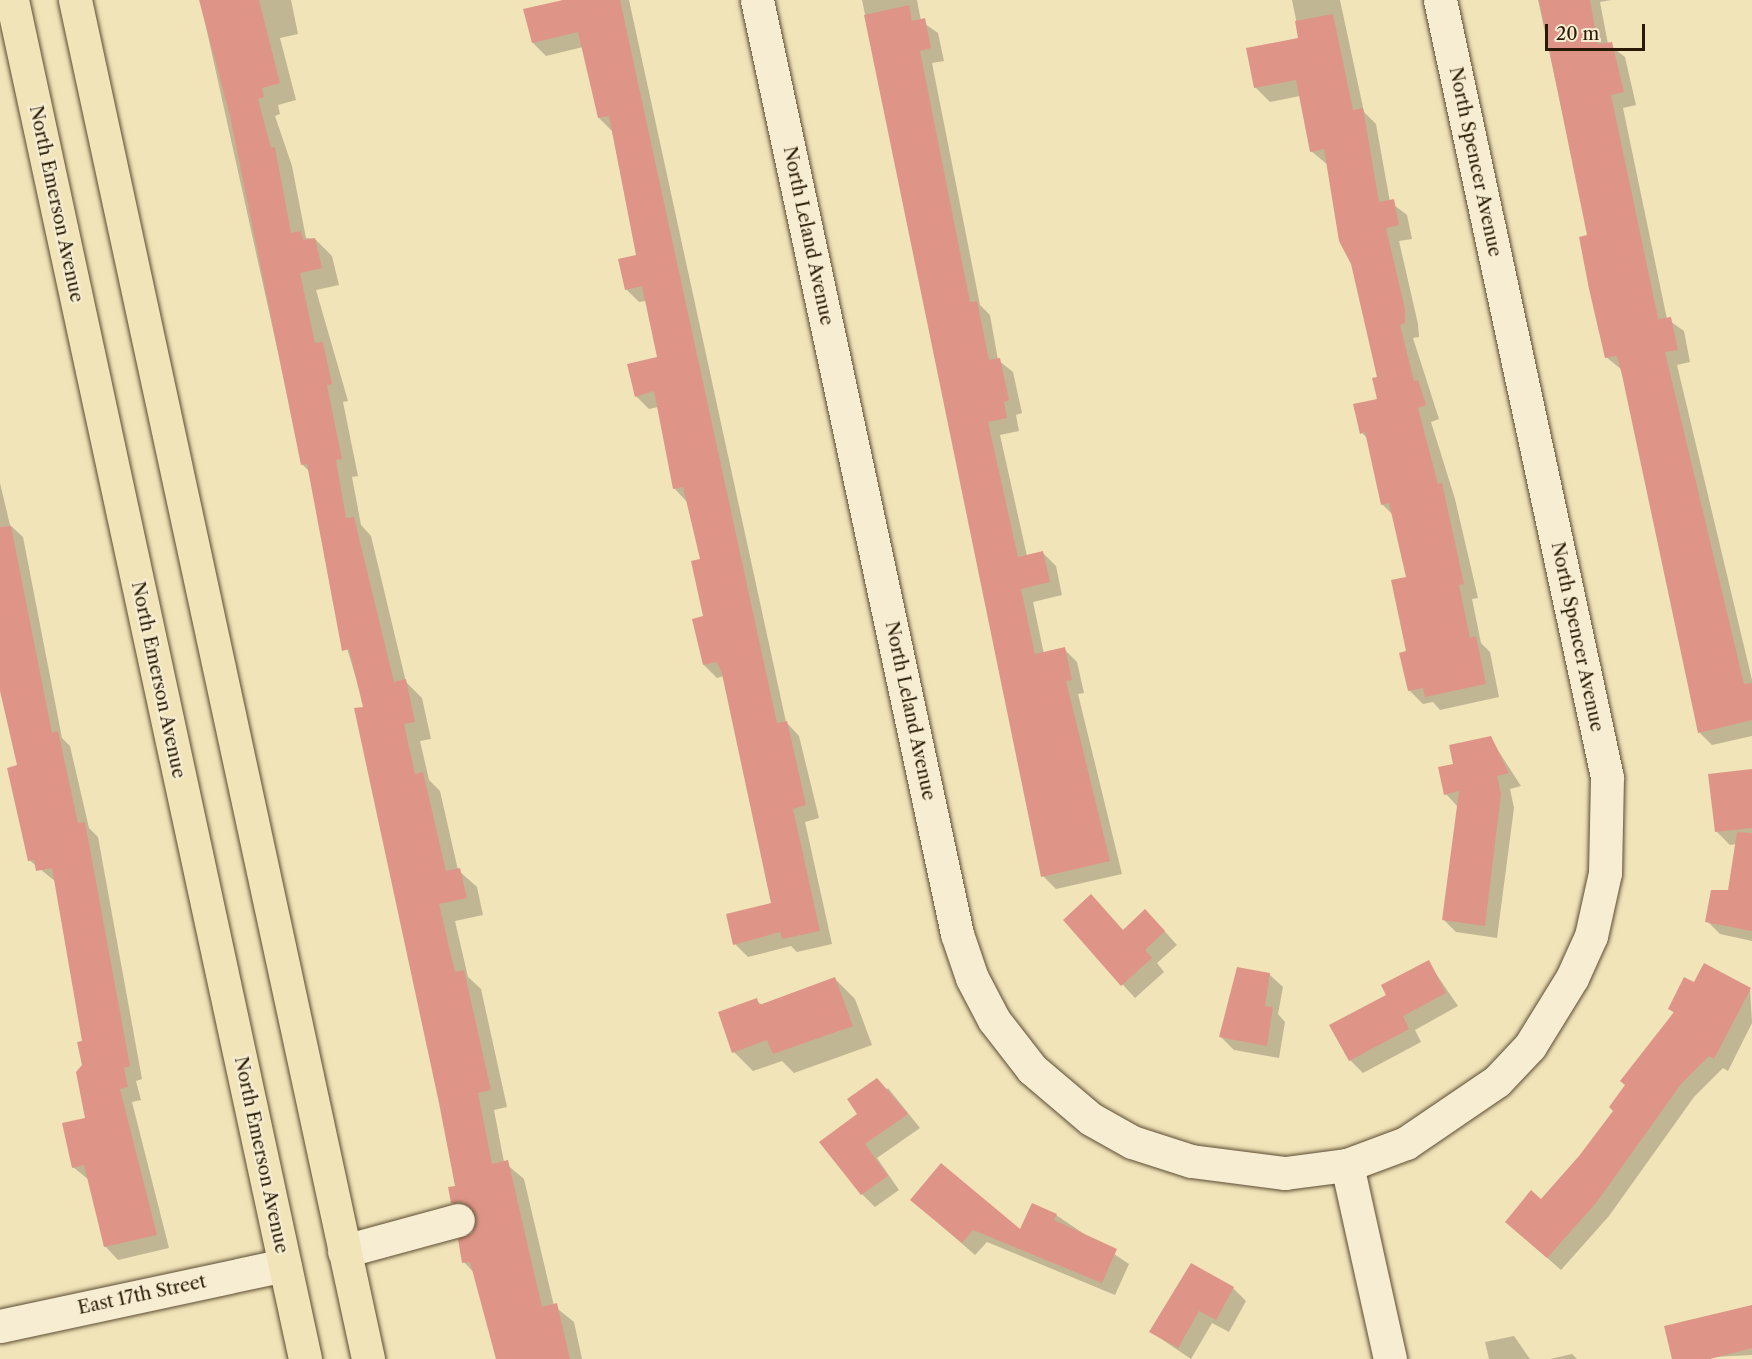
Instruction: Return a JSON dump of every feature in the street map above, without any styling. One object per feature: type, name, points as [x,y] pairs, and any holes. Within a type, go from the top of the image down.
[{"type":"main road","name":"North Emerson Avenue","points":[[12,0],[305,1359]]},
{"type":"main road","points":[[75,0],[368,1359]]},
{"type":"street","name":"North Leland Avenue","points":[[757,0],[957,934],[986,1006],[1048,1085],[1132,1142],[1191,1161],[1246,1170],[1285,1173],[1347,1165]]},
{"type":"street","name":"North Spencer Avenue","points":[[1347,1165],[1406,1143],[1448,1119],[1497,1081],[1530,1046],[1557,1007],[1591,936],[1609,842],[1607,777],[1440,0]]},
{"type":"street","points":[[1347,1165],[1390,1359]]},
{"type":"street","points":[[344,1251],[458,1220]]},
{"type":"street","name":"East 17th Street","points":[[0,1326],[285,1265]]},
{"type":"building","points":[[199,0],[259,0],[280,83],[262,88],[264,97],[258,99],[271,148],[275,147],[291,233],[301,231],[303,240],[315,238],[322,268],[300,273],[315,343],[323,342],[332,384],[327,385],[342,459],[336,460],[346,518],[354,517],[394,682],[406,679],[415,722],[404,724],[415,774],[423,772],[446,871],[460,868],[467,898],[439,904],[455,972],[464,970],[491,1090],[478,1093],[492,1164],[508,1160],[542,1307],[557,1303],[570,1359],[496,1359],[470,1262],[462,1263],[458,1239],[472,1233],[476,1216],[463,1202],[451,1203],[448,1187],[455,1186],[439,1103],[354,708],[363,707],[349,649],[342,651],[307,464],[301,465],[230,116]]},
{"type":"building","points":[[563,0],[620,0],[777,723],[787,721],[806,805],[793,809],[820,931],[782,939],[780,932],[733,945],[726,914],[771,903],[722,674],[717,662],[703,665],[692,619],[703,616],[691,561],[700,559],[683,487],[673,489],[654,391],[635,397],[627,364],[657,357],[642,286],[625,290],[618,259],[636,255],[609,116],[598,118],[578,32],[532,43],[523,9]]},
{"type":"building","points":[[1539,0],[1590,0],[1598,44],[1612,42],[1624,92],[1611,95],[1658,319],[1671,317],[1678,350],[1665,352],[1744,684],[1752,683],[1752,720],[1698,733],[1622,375],[1617,356],[1605,358],[1589,289],[1579,237],[1587,235]]},
{"type":"building","points":[[909,5],[912,21],[925,18],[931,48],[920,51],[970,302],[977,301],[989,360],[1000,358],[1009,400],[1004,402],[1007,418],[988,422],[1018,557],[1043,551],[1050,582],[1021,589],[1035,654],[1065,647],[1072,680],[1066,681],[1110,861],[1041,877],[864,15]]},
{"type":"building","points":[[1333,14],[1353,110],[1363,108],[1379,202],[1394,199],[1399,225],[1386,228],[1405,309],[1405,323],[1400,325],[1414,381],[1418,380],[1426,405],[1418,408],[1438,484],[1442,483],[1464,584],[1459,585],[1470,638],[1476,636],[1486,684],[1425,697],[1423,688],[1408,691],[1399,653],[1406,651],[1391,580],[1406,577],[1389,503],[1381,505],[1365,432],[1360,434],[1353,404],[1377,399],[1372,378],[1377,377],[1351,264],[1339,241],[1324,149],[1310,152],[1296,80],[1254,88],[1246,48],[1298,38],[1295,21]]},
{"type":"building","points":[[11,526],[52,733],[58,731],[78,823],[85,822],[130,1066],[124,1068],[128,1087],[120,1089],[157,1235],[104,1247],[84,1165],[72,1168],[62,1123],[85,1118],[76,1072],[82,1065],[77,1042],[82,1041],[52,868],[36,871],[34,860],[28,861],[7,768],[17,765],[0,691],[0,527]]},
{"type":"building","points":[[1491,736],[1509,773],[1497,776],[1501,794],[1485,926],[1442,920],[1459,791],[1444,795],[1438,767],[1453,764],[1449,745]]},
{"type":"building","points":[[1752,769],[1752,828],[1715,832],[1708,774]]},
{"type":"building","points":[[1737,832],[1752,833],[1752,931],[1705,922],[1711,890],[1728,890]]},
{"type":"building","points":[[1091,894],[1123,930],[1145,909],[1165,931],[1145,950],[1152,958],[1121,986],[1063,920]]},
{"type":"building","points":[[1429,960],[1446,993],[1403,1016],[1409,1029],[1349,1061],[1329,1025],[1386,995],[1381,985]]},
{"type":"building","points":[[1704,963],[1751,988],[1714,1059],[1709,1056],[1681,1084],[1596,1203],[1547,1258],[1505,1222],[1531,1190],[1541,1199],[1579,1156],[1613,1111],[1609,1107],[1625,1085],[1620,1081],[1674,1012],[1668,1009],[1684,977],[1694,982]]},
{"type":"building","points":[[1237,967],[1270,973],[1265,1006],[1273,1007],[1267,1046],[1219,1037]]},
{"type":"building","points":[[835,977],[853,1026],[773,1054],[767,1040],[732,1053],[718,1012],[757,998],[759,1005]]},
{"type":"building","points":[[877,1078],[908,1114],[865,1144],[888,1176],[861,1195],[819,1142],[857,1114],[847,1099]]},
{"type":"building","points":[[941,1163],[1020,1229],[1032,1203],[1057,1214],[1054,1220],[1117,1249],[1102,1283],[973,1230],[962,1243],[910,1200]]},
{"type":"building","points":[[1191,1263],[1234,1287],[1216,1320],[1199,1311],[1178,1348],[1149,1332]]},
{"type":"building","points":[[1752,1305],[1752,1348],[1710,1359],[1672,1359],[1664,1326]]}]
